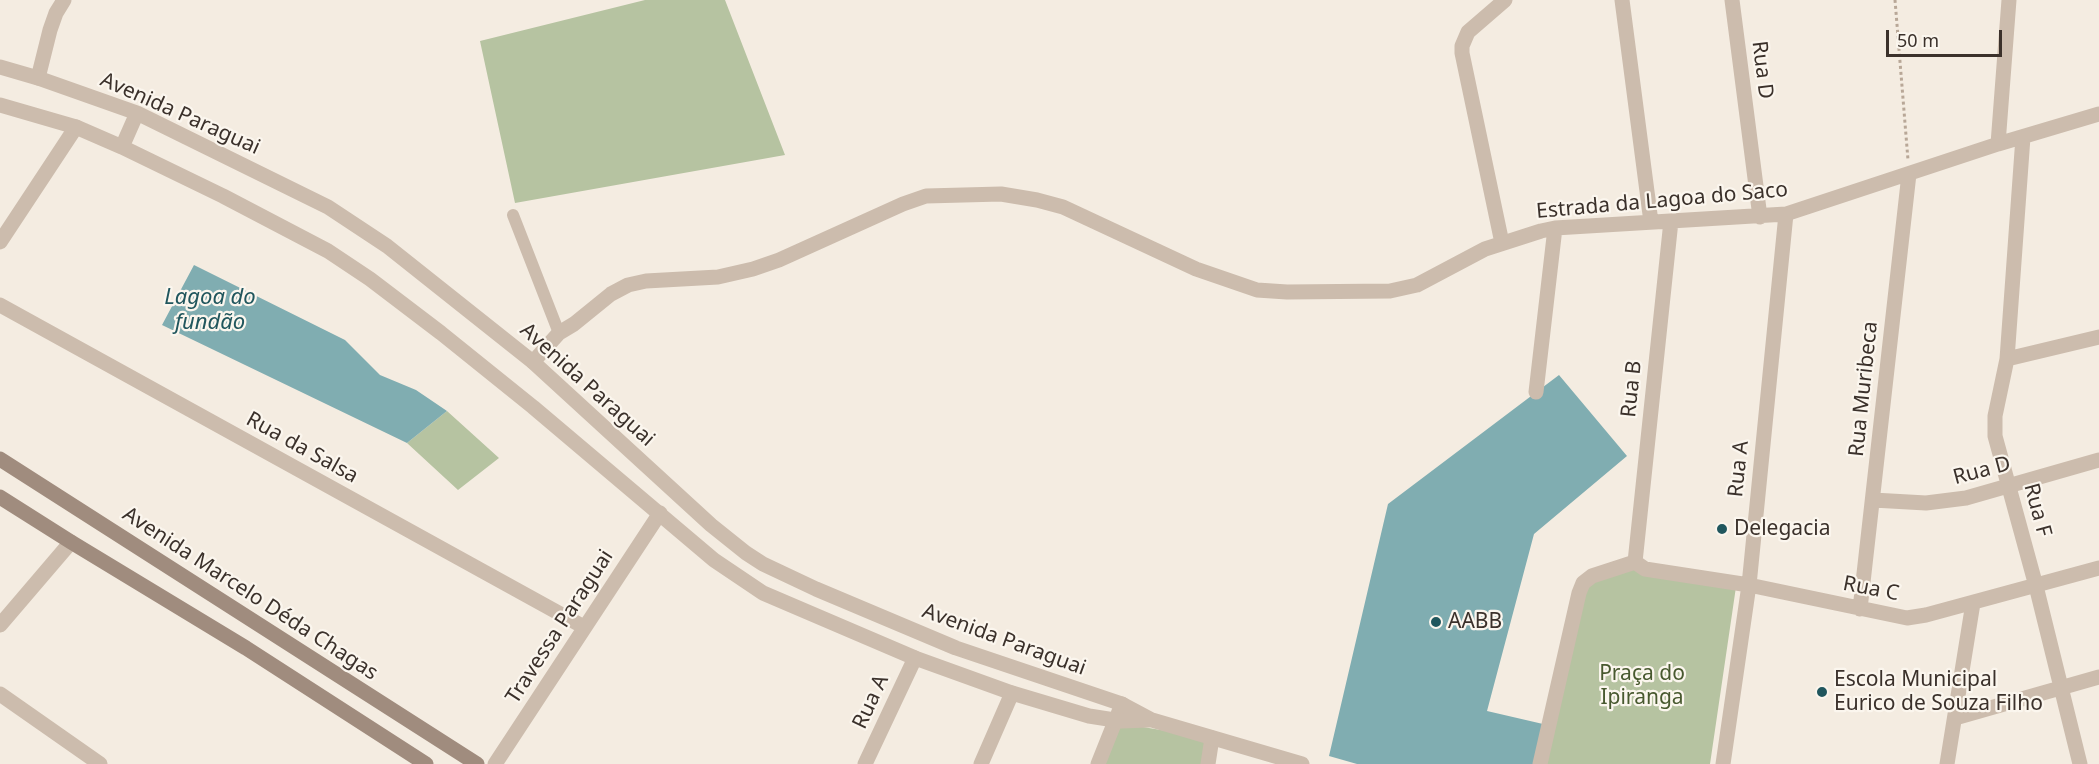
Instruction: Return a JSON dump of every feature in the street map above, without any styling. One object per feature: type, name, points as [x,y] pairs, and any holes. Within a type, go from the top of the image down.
[{"type":"main road","name":"Avenida Marcelo Déda Chagas","points":[[0,459],[477,764]]},
{"type":"main road","points":[[0,497],[246,648],[423,762],[434,737]]},
{"type":"main road","points":[[392,742],[407,719]]},
{"type":"street","points":[[38,78],[50,30],[64,0]]},
{"type":"street","points":[[1502,243],[1462,46],[1468,32],[1505,0]]},
{"type":"street","points":[[1622,0],[1651,222]]},
{"type":"street","name":"Rua D","points":[[1732,0],[1760,217]]},
{"type":"street","points":[[1998,144],[2009,0]]},
{"type":"street","name":"Avenida Paraguai","points":[[0,67],[137,112],[328,207],[387,246],[533,362],[711,525],[763,564],[956,648],[1122,704],[1152,720],[1302,764]]},
{"type":"street","name":"Avenida Paraguai","points":[[0,105],[76,127],[122,147],[328,251],[370,279],[441,333],[714,560],[763,593],[915,658],[1012,693],[1058,708],[1117,720],[1152,720]]},
{"type":"street","points":[[122,147],[137,112]]},
{"type":"street","name":"Estrada da Lagoa do Saco","points":[[533,362],[559,333],[574,324],[611,294],[628,285],[646,281],[718,277],[753,269],[779,260],[917,199],[944,195],[1001,194],[1054,204],[1172,258],[1257,290],[1390,291],[1427,280],[1485,249],[1555,228],[1786,214],[1998,144],[2099,114]]},
{"type":"street","points":[[0,242],[76,127]]},
{"type":"street","points":[[2023,137],[2007,359],[2099,337]]},
{"type":"street","name":"Rua Muribeca","points":[[1860,609],[1909,174]]},
{"type":"street","name":"Rua A","points":[[1724,764],[1749,585],[1786,214]]},
{"type":"street","points":[[513,215],[559,333]]},
{"type":"street","name":"Rua B","points":[[1635,562],[1671,221]]},
{"type":"street","points":[[1536,392],[1555,228]]},
{"type":"street","name":"Rua da Salsa","points":[[0,305],[584,627]]},
{"type":"street","name":"Rua F","points":[[2007,359],[1994,426],[1997,449],[2036,586],[2080,764]]},
{"type":"street","name":"Rua D","points":[[1872,500],[1909,503],[1943,502],[1966,498],[2099,460]]},
{"type":"street","name":"Travessa Paraguai","points":[[495,764],[660,513]]},
{"type":"street","points":[[0,625],[71,542]]},
{"type":"street","points":[[1540,764],[1583,583],[1592,576],[1635,562]]},
{"type":"street","name":"Rua C","points":[[1635,562],[1644,569],[1749,585],[1907,618],[1974,603],[2099,568]]},
{"type":"street","points":[[1947,764],[1974,603]]},
{"type":"street","name":"Rua A","points":[[865,764],[915,658]]},
{"type":"street","points":[[1955,718],[2099,677]]},
{"type":"street","points":[[981,764],[1012,693]]},
{"type":"street","points":[[0,694],[100,764]]},
{"type":"street","points":[[1098,764],[1122,704]]},
{"type":"street","points":[[1208,764],[1212,738]]},
{"type":"path","points":[[1895,0],[1909,174]]},
{"type":"green space","points":[[645,0],[725,0],[785,155],[515,203],[480,41]]},
{"type":"green space","points":[[447,411],[499,458],[458,490],[407,443]]},
{"type":"green space","name":"Praça do Ipiranga","points":[[1631,563],[1737,580],[1710,764],[1542,764],[1588,578]]},
{"type":"green space","points":[[1119,723],[1209,738],[1205,764],[1102,764]]},
{"type":"water","name":"Lagoa do fundão","points":[[194,265],[345,340],[380,375],[416,390],[447,411],[407,443],[162,325]]},
{"type":"water","name":"AABB","points":[[1559,375],[1627,456],[1534,534],[1487,711],[1543,724],[1533,764],[1357,764],[1329,756],[1388,504]]},
{"type":"place","name":"Delegacia","points":[[1722,529]]},
{"type":"place","name":"AABB","points":[[1436,622]]},
{"type":"place","name":"Escola Municipal Eurico de Souza Filho","points":[[1822,692]]}]
